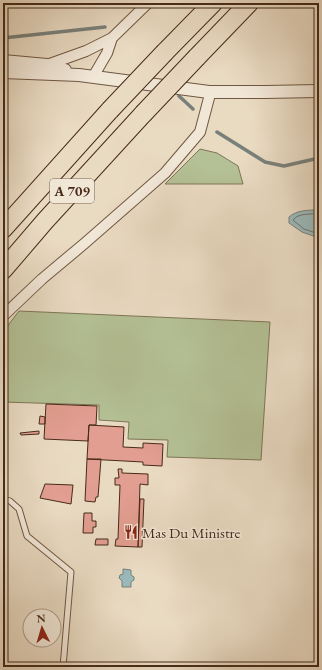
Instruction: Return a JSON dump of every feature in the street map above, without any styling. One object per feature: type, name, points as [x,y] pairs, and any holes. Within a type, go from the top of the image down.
[{"type":"highway","name":"A 709","points":[[3,229],[110,110],[213,3]]},
{"type":"highway","name":"A 709","points":[[3,270],[50,215],[143,114],[249,3]]},
{"type":"street","points":[[47,65],[86,51],[112,38],[148,3]]},
{"type":"street","points":[[93,77],[107,53],[112,38]]},
{"type":"street","points":[[3,61],[47,65],[79,75]]},
{"type":"street","points":[[3,72],[79,75],[209,92],[319,91]]},
{"type":"street","points":[[3,316],[42,279],[86,243],[165,173],[200,132],[209,98],[209,92]]},
{"type":"lane","points":[[3,499],[10,501],[19,508],[27,536],[71,572],[63,667]]},
{"type":"green space","points":[[200,149],[217,153],[238,166],[243,184],[165,184]]},
{"type":"green space","points":[[19,311],[270,322],[261,460],[167,457],[168,440],[128,439],[129,422],[99,420],[99,405],[3,402],[3,332]]},
{"type":"water","points":[[307,210],[319,210],[319,238],[302,232],[289,223],[289,217],[296,213]]},
{"type":"water","points":[[123,569],[131,570],[131,575],[134,577],[134,580],[131,582],[131,587],[122,587],[122,581],[119,578],[120,575],[123,574]]},
{"type":"building","points":[[46,404],[97,406],[96,425],[89,425],[88,441],[44,439]]},
{"type":"building","points":[[40,416],[45,417],[45,424],[39,424]]},
{"type":"building","points":[[89,425],[124,427],[123,447],[143,448],[143,443],[163,444],[162,466],[143,465],[143,462],[87,459]]},
{"type":"building","points":[[39,431],[39,434],[21,435],[20,433]]},
{"type":"building","points":[[87,459],[101,459],[98,497],[96,497],[95,502],[85,501]]},
{"type":"building","points":[[118,469],[122,469],[122,473],[148,474],[148,485],[140,484],[138,547],[115,546],[116,539],[118,539],[120,485],[115,485],[115,478],[119,478]]},
{"type":"building","points":[[45,484],[73,485],[71,504],[40,498]]},
{"type":"building","points":[[140,499],[144,499],[142,547],[138,547]]},
{"type":"building","points":[[84,513],[92,513],[92,521],[96,521],[96,527],[93,527],[93,533],[83,533]]},
{"type":"building","points":[[96,539],[108,539],[108,545],[95,545]]},
{"type":"waterway","points":[[3,38],[105,27]]},
{"type":"waterway","points":[[179,96],[193,109]]},
{"type":"waterway","points":[[217,132],[265,162],[284,166],[319,158]]},
{"type":"place","name":"Mas Du Ministre","points":[[131,532]]}]
